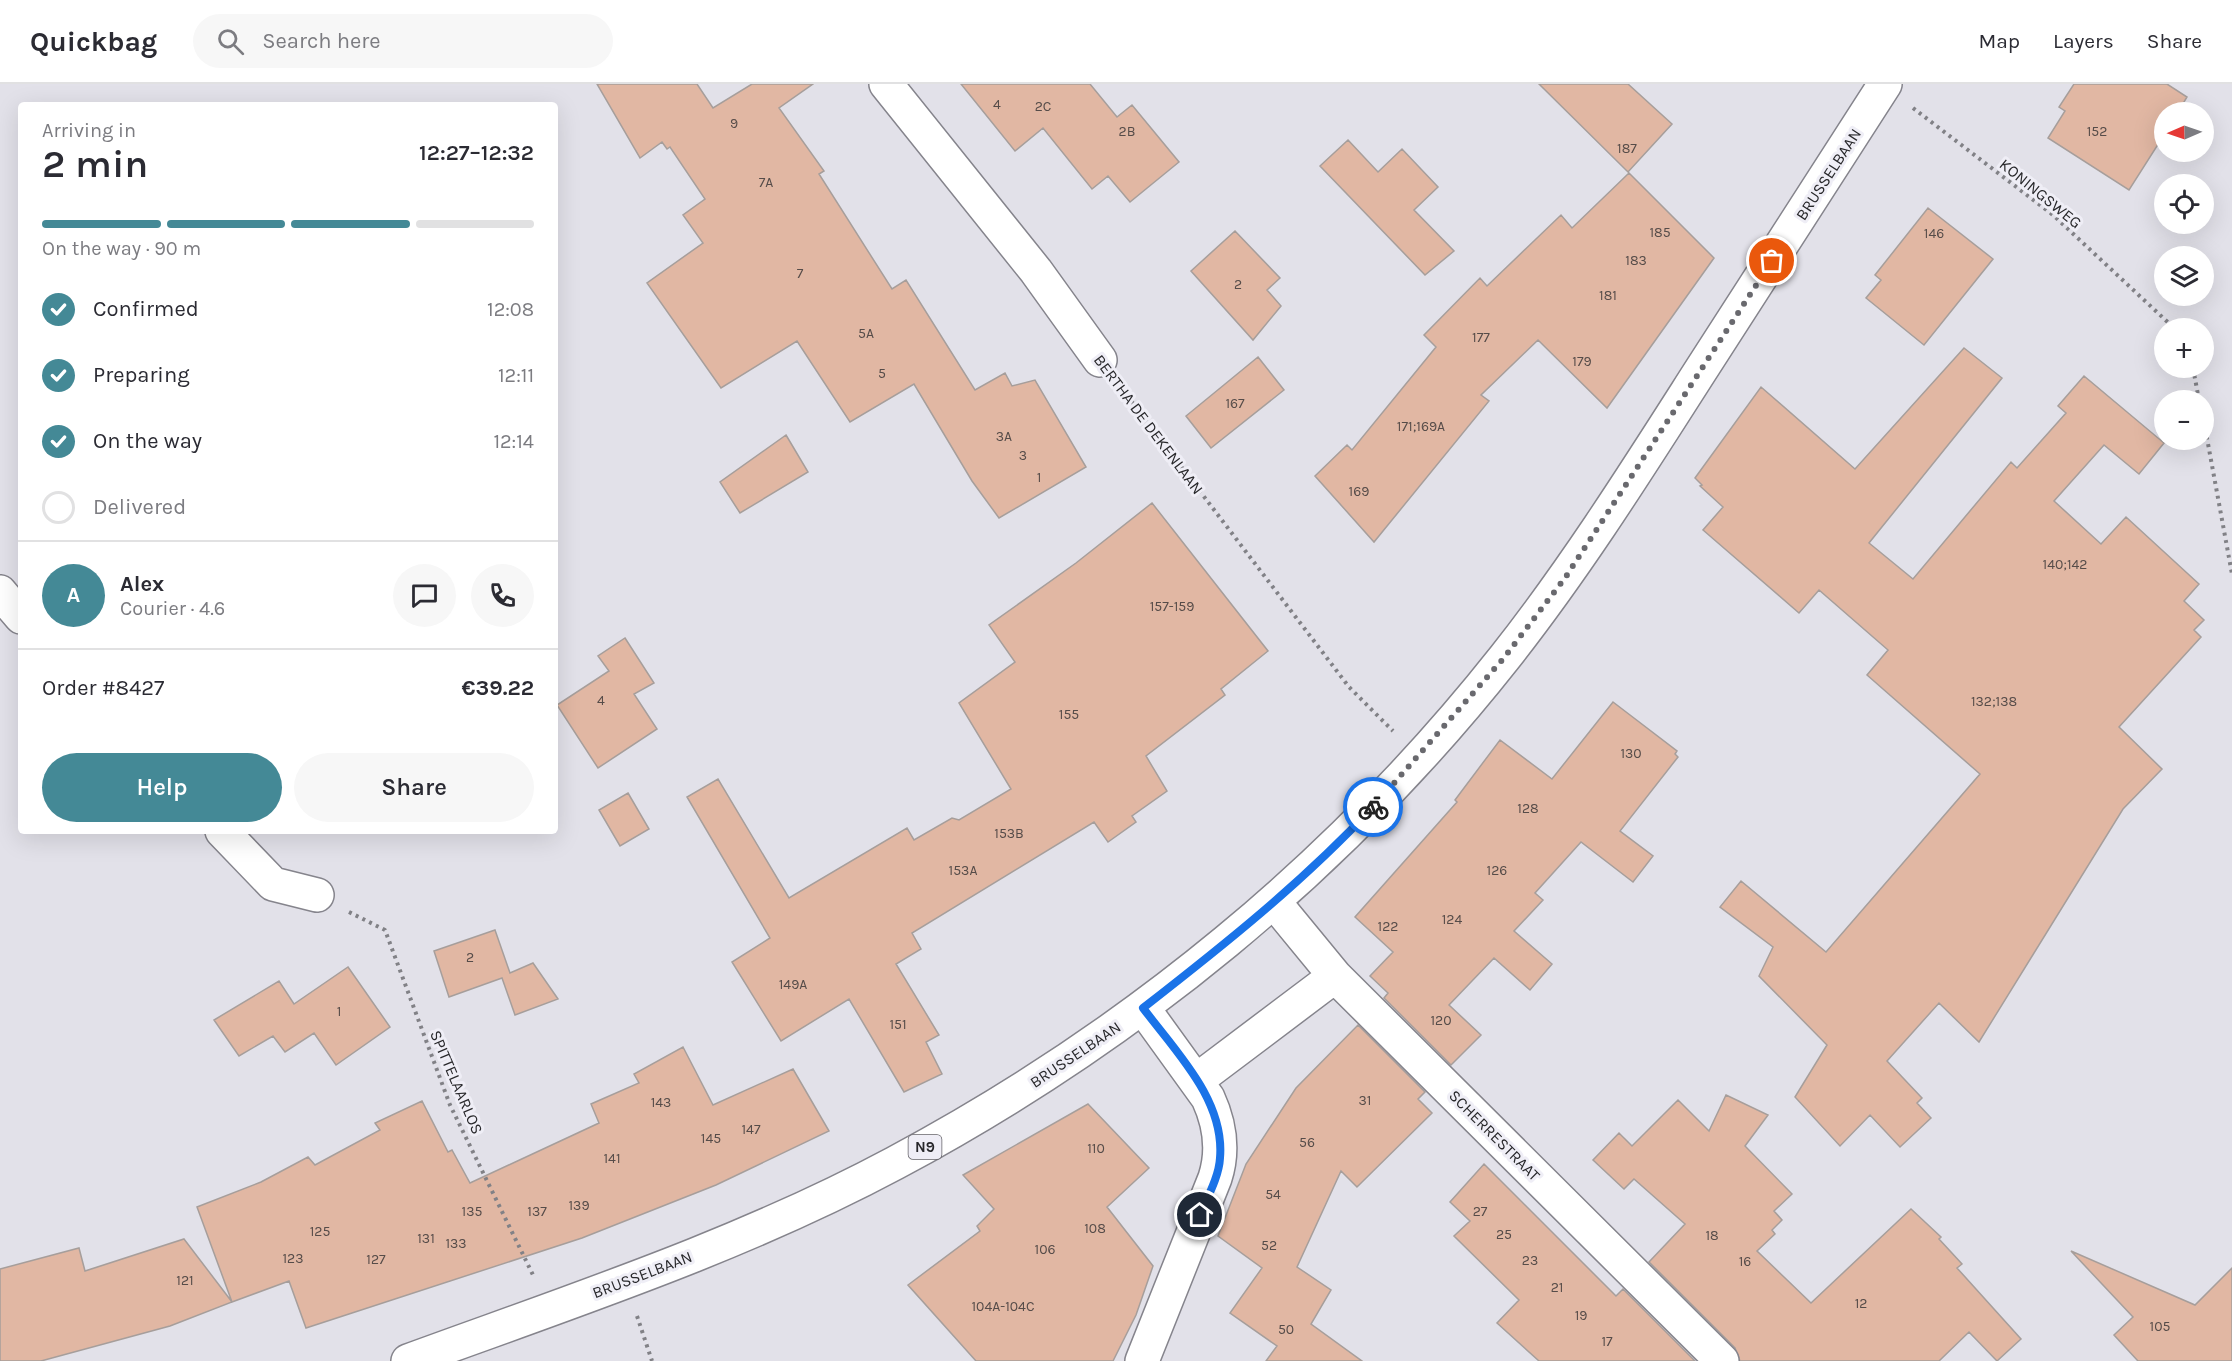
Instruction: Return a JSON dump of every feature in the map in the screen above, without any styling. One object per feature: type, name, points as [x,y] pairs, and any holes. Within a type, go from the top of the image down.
[{"type":"main road","name":"BERTHA DE DEKENLAAN","points":[[886,84],[1036,271],[1100,360]]},
{"type":"main road","name":"BRUSSELBAAN","points":[[408,1361],[622,1282],[760,1227],[890,1166],[1029,1085],[1143,1008],[1275,903],[1343,840],[1419,757],[1503,659],[1565,578],[1638,470],[1885,85]]},
{"type":"main road","points":[[0,592],[18,613]]},
{"type":"main road","points":[[225,834],[273,884],[317,895]]},
{"type":"main road","name":"SCHERRESTRAAT","points":[[1275,903],[1335,976],[1722,1361]]},
{"type":"main road","points":[[1197,1080],[1335,976]]},
{"type":"main road","points":[[1142,1361],[1220,1160],[1215,1114],[1197,1080],[1143,1008]]},
{"type":"path","name":"KONINGSWEG","points":[[1885,85],[2053,215],[2163,318]]},
{"type":"path","name":"BERTHA DE DEKENLAAN","points":[[1100,360],[1349,687],[1419,757]]},
{"type":"path","points":[[2209,450],[2232,574]]},
{"type":"path","name":"SPITTELAARLOS","points":[[317,895],[385,930],[450,1105],[549,1309]]},
{"type":"path","points":[[622,1282],[652,1361]]},
{"type":"building","points":[[597,84],[697,84],[713,108],[752,84],[813,84],[779,108],[824,171],[819,174],[892,289],[906,280],[975,390],[1005,373],[1012,386],[1035,380],[1086,467],[999,518],[972,481],[914,384],[850,422],[797,341],[721,388],[647,283],[703,243],[683,215],[705,199],[670,147],[667,149],[662,142],[640,158]]},
{"type":"building","points":[[961,84],[1090,84],[1117,117],[1132,105],[1179,162],[1130,202],[1108,176],[1092,189],[1043,128],[1015,151]]},
{"type":"building","points":[[1539,84],[1628,84],[1672,124],[1628,172]]},
{"type":"building","points":[[2074,84],[2167,84],[2187,97],[2184,102],[2154,102],[2154,151],[2129,190],[2048,138],[2065,111],[2059,107]]},
{"type":"building","points":[[1348,140],[1378,172],[1402,149],[1438,187],[1414,210],[1454,251],[1425,275],[1320,166]]},
{"type":"building","points":[[1629,173],[1714,258],[1607,408],[1538,340],[1481,395],[1489,401],[1374,542],[1315,476],[1347,445],[1352,450],[1436,347],[1424,335],[1480,278],[1487,286],[1561,215],[1572,228]]},
{"type":"building","points":[[1928,208],[1993,259],[1924,345],[1866,298],[1881,280],[1875,275]]},
{"type":"building","points":[[1235,231],[1280,278],[1267,290],[1281,306],[1253,340],[1191,271]]},
{"type":"building","points":[[1964,348],[2002,378],[1869,543],[1913,579],[2011,462],[2017,468],[2066,413],[2058,406],[2084,376],[2154,435],[2154,450],[2158,450],[2139,474],[2104,445],[2054,501],[2101,544],[2126,517],[2199,584],[2184,601],[2204,620],[2194,630],[2201,637],[2119,727],[2162,769],[2123,809],[1979,1042],[1939,1003],[1887,1061],[1922,1098],[1917,1103],[1931,1118],[1900,1147],[1870,1115],[1840,1146],[1795,1097],[1827,1045],[1759,976],[1773,947],[1720,907],[1741,881],[1826,952],[1980,774],[1867,675],[1888,650],[1819,590],[1799,613],[1703,530],[1723,507],[1700,486],[1702,485],[1695,478],[1761,387],[1855,469]]},
{"type":"building","points":[[1258,357],[1284,390],[1211,448],[1186,416]]},
{"type":"building","points":[[786,435],[808,472],[740,513],[720,482]]},
{"type":"building","points":[[1152,503],[1268,651],[1221,689],[1225,695],[1146,756],[1167,791],[1132,816],[1136,822],[1108,842],[1094,822],[912,933],[921,949],[896,964],[939,1035],[926,1042],[942,1074],[904,1092],[849,999],[781,1041],[732,962],[770,938],[687,797],[718,779],[789,898],[907,828],[914,840],[952,818],[959,820],[1011,789],[959,703],[1015,662],[989,625],[1076,563]]},
{"type":"building","points":[[625,638],[654,683],[634,694],[657,729],[598,768],[558,704],[609,671],[598,656]]},
{"type":"building","points":[[1613,702],[1677,751],[1675,754],[1678,757],[1620,831],[1653,856],[1633,882],[1581,842],[1535,893],[1543,900],[1514,931],[1552,964],[1530,990],[1494,958],[1449,1005],[1481,1035],[1451,1065],[1384,998],[1388,993],[1370,976],[1393,952],[1355,917],[1457,802],[1455,800],[1500,740],[1552,779]]},
{"type":"building","points":[[628,793],[649,829],[620,846],[599,810]]},
{"type":"building","points":[[495,930],[510,973],[533,963],[558,999],[515,1015],[502,978],[449,997],[434,951]]},
{"type":"building","points":[[348,967],[390,1027],[336,1065],[314,1033],[285,1052],[273,1036],[239,1056],[214,1020],[279,981],[294,1004]]},
{"type":"building","points":[[1358,1025],[1425,1092],[1418,1099],[1432,1113],[1357,1187],[1341,1171],[1297,1267],[1331,1290],[1311,1324],[1362,1361],[1266,1361],[1277,1346],[1230,1313],[1262,1268],[1218,1236],[1246,1164],[1296,1088]]},
{"type":"building","points":[[683,1047],[713,1105],[793,1069],[829,1131],[716,1185],[582,1238],[306,1328],[289,1281],[232,1302],[197,1207],[261,1182],[308,1157],[315,1165],[380,1130],[375,1123],[422,1101],[448,1152],[452,1150],[470,1183],[599,1123],[591,1104],[639,1083],[634,1074]]},
{"type":"building","points":[[1726,1095],[1768,1115],[1745,1146],[1792,1194],[1774,1211],[1782,1220],[1772,1230],[1775,1234],[1757,1251],[1811,1303],[1911,1209],[1941,1237],[1939,1239],[1962,1264],[1957,1268],[2021,1339],[1997,1361],[1969,1332],[1939,1361],[1740,1361],[1735,1348],[1649,1262],[1685,1224],[1634,1179],[1624,1189],[1593,1160],[1619,1133],[1632,1146],[1678,1100],[1709,1131]]},
{"type":"building","points":[[1088,1104],[1149,1168],[1107,1207],[1153,1266],[1136,1315],[1113,1361],[976,1361],[908,1285],[980,1231],[977,1226],[994,1209],[963,1175]]},
{"type":"building","points":[[1484,1164],[1616,1296],[1623,1289],[1695,1361],[1539,1361],[1497,1323],[1519,1300],[1454,1236],[1470,1221],[1450,1202]]},
{"type":"building","points":[[184,1239],[232,1302],[170,1326],[41,1361],[0,1361],[0,1269],[79,1248],[85,1271]]},
{"type":"building","points":[[2071,1251],[2195,1305],[2232,1268],[2232,1361],[2138,1361],[2114,1335],[2133,1317]]},
{"type":"way so far","points":[[1373,807],[1503,659],[1565,578],[1632,479],[1772,261]]},
{"type":"route","points":[[1200,1215],[1220,1160],[1215,1114],[1197,1080],[1143,1008],[1275,903],[1343,840],[1373,807]]}]
